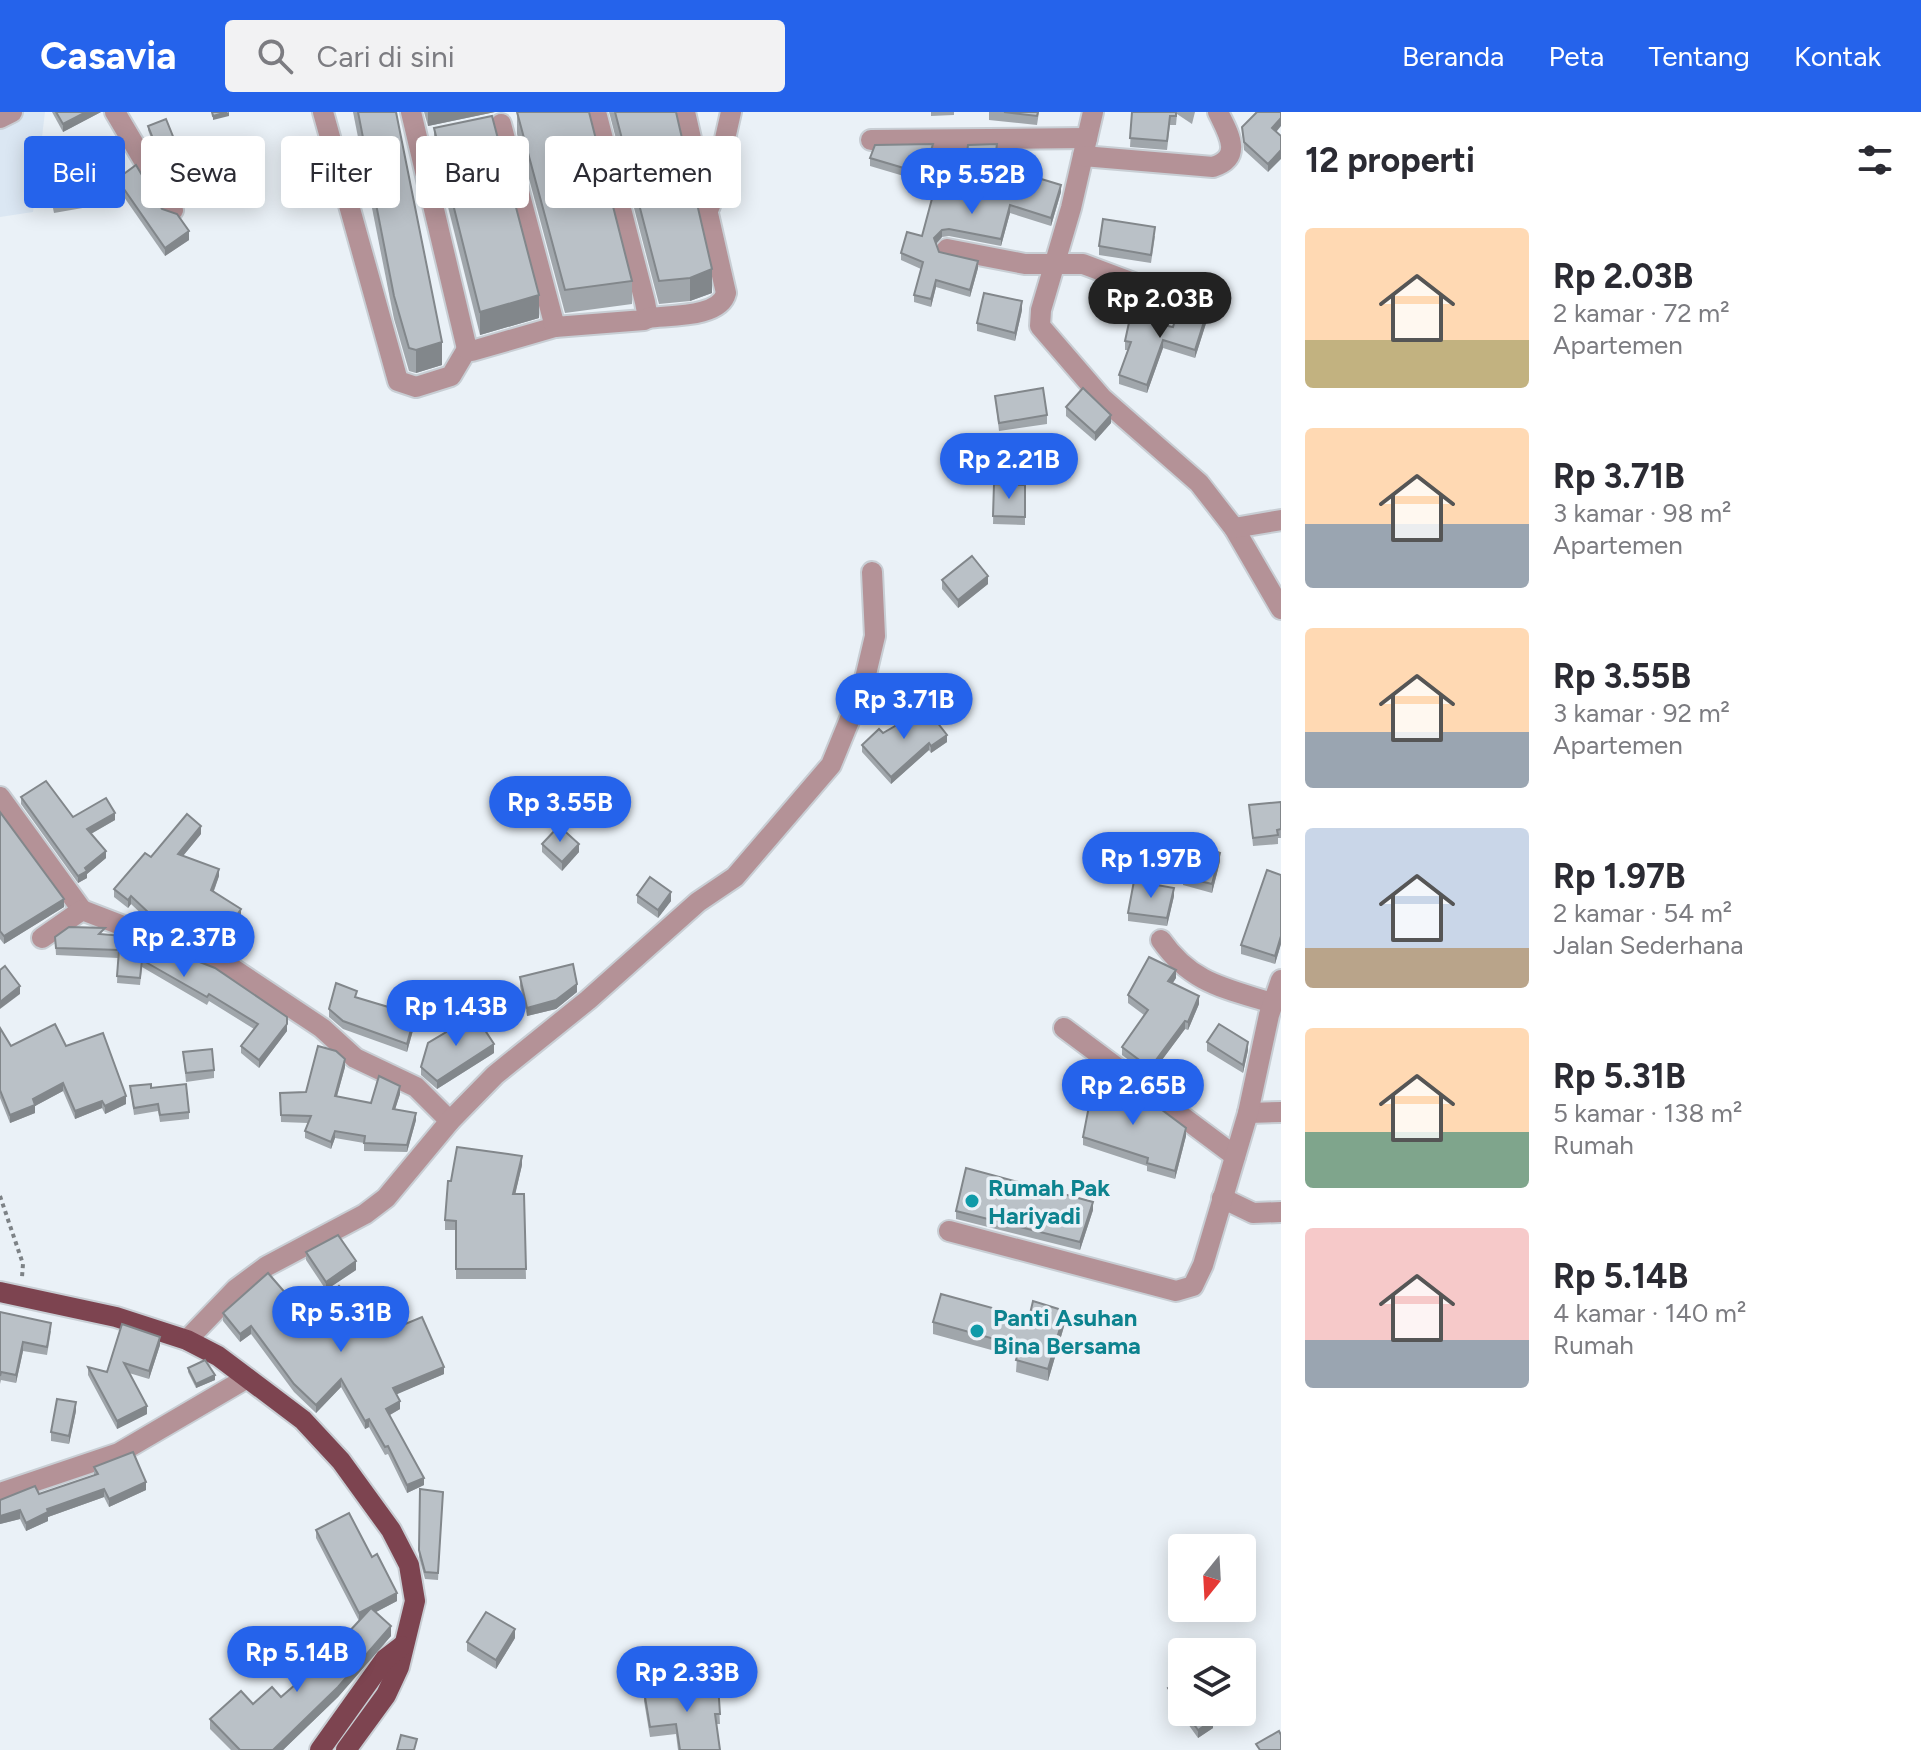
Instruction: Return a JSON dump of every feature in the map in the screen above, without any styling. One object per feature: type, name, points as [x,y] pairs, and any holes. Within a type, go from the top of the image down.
[{"type":"main road","points":[[10,1294],[116,1317],[187,1340],[218,1356],[303,1420],[341,1461],[391,1530],[409,1565],[415,1588],[413,1617],[402,1646],[399,1667],[386,1695],[346,1750]]},
{"type":"main road","points":[[320,1750],[385,1659],[402,1646]]},
{"type":"street","points":[[0,118],[12,112]]},
{"type":"street","points":[[115,112],[173,210]]},
{"type":"street","points":[[323,112],[398,381],[416,387],[451,376],[467,349],[426,139],[411,112]]},
{"type":"street","points":[[596,112],[648,318]]},
{"type":"street","points":[[467,349],[472,351],[555,327],[714,308],[724,300],[726,286],[685,112]]},
{"type":"street","points":[[709,212],[731,112]]},
{"type":"street","points":[[1093,112],[1041,310],[1043,332],[1102,398],[1191,475],[1234,528],[1281,609]]},
{"type":"street","points":[[871,140],[1085,147],[1213,167],[1221,164],[1232,152],[1233,143],[1218,112]]},
{"type":"street","points":[[474,130],[508,122],[555,327]]},
{"type":"street","points":[[947,249],[1025,264],[1083,264],[1160,293]]},
{"type":"street","points":[[1234,528],[1281,520]]},
{"type":"street","points":[[187,1340],[236,1289],[267,1266],[365,1214],[386,1198],[450,1121],[495,1075],[588,1000],[686,912],[735,877],[831,765],[863,687],[875,636],[872,572]]},
{"type":"street","points":[[0,797],[82,910],[232,968],[322,1028],[355,1058],[416,1087],[450,1121]]},
{"type":"street","points":[[42,938],[82,910]]},
{"type":"street","points":[[1161,940],[1177,963],[1202,980],[1274,1011]]},
{"type":"street","points":[[949,1231],[1176,1291],[1185,1290],[1199,1279],[1248,1113],[1281,980]]},
{"type":"street","points":[[1064,1028],[1235,1156]]},
{"type":"street","points":[[1248,1113],[1281,1112]]},
{"type":"street","points":[[1222,1198],[1253,1213],[1281,1212]]},
{"type":"street","points":[[0,1493],[119,1453],[247,1378]]},
{"type":"path","points":[[0,1196],[23,1264],[10,1294]]},
{"type":"shaded area","points":[[0,112],[45,112],[42,136],[24,136],[24,208],[33,208],[33,212],[0,217]]},
{"type":"building","points":[[56,112],[86,112],[63,124]]},
{"type":"building","points":[[358,112],[396,112],[442,342],[416,350],[409,348],[394,296],[377,208],[400,208],[400,136],[363,136]]},
{"type":"building","points":[[517,112],[589,112],[595,136],[545,136],[545,208],[613,208],[632,281],[565,290],[529,156],[529,136],[523,136]]},
{"type":"building","points":[[615,112],[676,112],[682,136],[621,136]]},
{"type":"building","points":[[1004,112],[1038,112],[1037,116]]},
{"type":"building","points":[[1132,112],[1176,112],[1176,116],[1170,116],[1167,141],[1130,138]]},
{"type":"building","points":[[1257,112],[1281,112],[1281,118],[1272,128],[1281,136],[1281,150],[1268,164],[1244,142],[1242,127]]},
{"type":"building","points":[[492,116],[497,136],[436,136],[434,128]]},
{"type":"building","points":[[166,119],[173,136],[152,136],[148,126]]},
{"type":"building","points":[[933,144],[924,174],[870,158],[875,145]]},
{"type":"building","points":[[997,144],[993,173],[1036,184],[1038,178],[1061,185],[1051,218],[1010,205],[1001,239],[942,230],[934,238],[939,252],[978,261],[970,290],[936,280],[931,299],[914,295],[923,262],[901,253],[907,232],[922,236],[937,180],[963,186],[968,145]]},
{"type":"building","points":[[136,165],[141,173],[141,208],[161,208],[177,214],[189,231],[165,248],[125,190],[125,173]]},
{"type":"building","points":[[454,208],[516,208],[539,295],[480,312]]},
{"type":"building","points":[[640,208],[698,208],[712,269],[690,278],[659,281]]},
{"type":"building","points":[[1103,219],[1155,227],[1151,255],[1099,246]]},
{"type":"building","points":[[984,293],[1022,301],[1015,333],[977,323]]},
{"type":"building","points":[[1181,300],[1208,309],[1195,350],[1163,340],[1147,385],[1119,375],[1131,342],[1125,341],[1130,318],[1173,327]]},
{"type":"building","points":[[1043,388],[1047,415],[999,423],[995,396]]},
{"type":"building","points":[[1083,388],[1111,415],[1095,433],[1066,407]]},
{"type":"building","points":[[994,484],[1025,485],[1025,517],[993,516]]},
{"type":"building","points":[[972,556],[988,576],[958,600],[942,580]]},
{"type":"building","points":[[926,708],[947,735],[931,746],[929,743],[891,777],[862,745],[879,729],[883,733]]},
{"type":"building","points":[[46,781],[73,817],[106,798],[115,813],[87,829],[106,851],[78,876],[21,797]]},
{"type":"building","points":[[1281,802],[1281,829],[1277,830],[1278,835],[1253,838],[1249,805]]},
{"type":"building","points":[[0,812],[64,899],[4,936],[0,931]]},
{"type":"building","points":[[187,814],[201,826],[178,854],[219,869],[211,890],[241,909],[220,941],[150,914],[131,896],[128,900],[114,889],[145,853],[151,857]]},
{"type":"building","points":[[559,826],[579,844],[562,862],[542,844]]},
{"type":"building","points":[[1192,843],[1220,853],[1212,884],[1183,877]]},
{"type":"building","points":[[1267,870],[1281,875],[1281,936],[1275,956],[1241,945]]},
{"type":"building","points":[[650,877],[671,892],[658,910],[637,895]]},
{"type":"building","points":[[1134,881],[1174,888],[1167,918],[1128,913]]},
{"type":"building","points":[[69,927],[105,928],[99,934],[136,937],[215,968],[287,1017],[287,1024],[259,1060],[241,1046],[258,1024],[209,994],[207,997],[142,960],[140,978],[117,976],[119,950],[56,948],[55,937]]},
{"type":"building","points":[[1149,957],[1176,970],[1168,981],[1199,996],[1188,1022],[1185,1021],[1150,1068],[1122,1047],[1148,1010],[1128,995]]},
{"type":"building","points":[[573,964],[577,984],[556,1000],[527,1008],[520,977]]},
{"type":"building","points":[[5,966],[20,986],[0,1002],[0,970]]},
{"type":"building","points":[[336,983],[357,991],[355,997],[415,1015],[407,1044],[343,1021],[329,1009]]},
{"type":"building","points":[[475,1015],[494,1044],[437,1081],[421,1067],[428,1043]]},
{"type":"building","points":[[55,1024],[66,1046],[103,1033],[126,1096],[105,1106],[102,1101],[75,1111],[63,1083],[33,1099],[35,1105],[10,1115],[0,1090],[0,1028],[11,1046]]},
{"type":"building","points":[[1219,1024],[1248,1042],[1243,1065],[1207,1042]]},
{"type":"building","points":[[318,1046],[336,1051],[345,1059],[335,1096],[371,1103],[379,1076],[400,1086],[393,1109],[416,1113],[407,1145],[364,1143],[365,1136],[335,1131],[331,1142],[305,1131],[311,1116],[281,1115],[280,1093],[306,1092]]},
{"type":"building","points":[[212,1049],[214,1070],[186,1073],[183,1052]]},
{"type":"building","points":[[1094,1080],[1122,1088],[1120,1097],[1158,1107],[1186,1128],[1175,1171],[1147,1163],[1148,1158],[1083,1137]]},
{"type":"building","points":[[151,1084],[151,1088],[186,1084],[189,1112],[160,1115],[158,1104],[134,1108],[130,1086]]},
{"type":"building","points":[[457,1147],[522,1156],[513,1194],[524,1194],[526,1269],[456,1269],[456,1221],[445,1220],[448,1181],[451,1181]]},
{"type":"building","points":[[966,1168],[1093,1202],[1080,1242],[956,1211]]},
{"type":"building","points":[[338,1235],[356,1261],[326,1282],[306,1252]]},
{"type":"building","points":[[268,1273],[307,1318],[339,1286],[386,1332],[422,1317],[444,1367],[393,1388],[400,1401],[386,1409],[424,1478],[407,1485],[388,1446],[385,1447],[369,1419],[365,1421],[341,1379],[316,1405],[294,1384],[251,1326],[240,1334],[223,1313]]},
{"type":"building","points":[[941,1294],[1029,1318],[1033,1301],[1065,1311],[1048,1369],[1016,1360],[1020,1346],[933,1322]]},
{"type":"building","points":[[0,1312],[51,1323],[47,1347],[23,1342],[16,1375],[1,1372],[0,1376]]},
{"type":"building","points":[[122,1324],[160,1337],[149,1371],[124,1363],[147,1406],[117,1421],[88,1367],[107,1372]]},
{"type":"building","points":[[205,1360],[215,1375],[196,1384],[188,1368]]},
{"type":"building","points":[[57,1399],[76,1402],[69,1436],[51,1432]]},
{"type":"building","points":[[133,1452],[146,1482],[109,1499],[104,1489],[47,1509],[48,1512],[26,1523],[20,1510],[0,1516],[0,1500],[35,1486],[39,1494],[98,1474],[94,1467]]},
{"type":"building","points":[[420,1489],[443,1492],[438,1573],[425,1572],[419,1550]]},
{"type":"building","points":[[349,1513],[372,1557],[377,1554],[397,1593],[359,1613],[316,1530]]},
{"type":"building","points":[[371,1608],[391,1626],[338,1687],[273,1750],[240,1750],[210,1719],[241,1691],[253,1704],[272,1687],[281,1697],[320,1663],[325,1668],[348,1639],[345,1636]]},
{"type":"building","points":[[486,1612],[515,1629],[496,1660],[467,1642]]},
{"type":"building","points":[[718,1684],[720,1714],[715,1714],[720,1750],[680,1750],[676,1724],[650,1727],[644,1691]]},
{"type":"building","points":[[1279,1731],[1281,1750],[1260,1750],[1256,1744]]},
{"type":"building","points":[[401,1735],[417,1739],[414,1750],[397,1750]]},
{"type":"place","name":"Rumah Pak Hariyadi","points":[[972,1201]]},
{"type":"place","name":"Panti Asuhan Bina Bersama","points":[[977,1331]]}]
